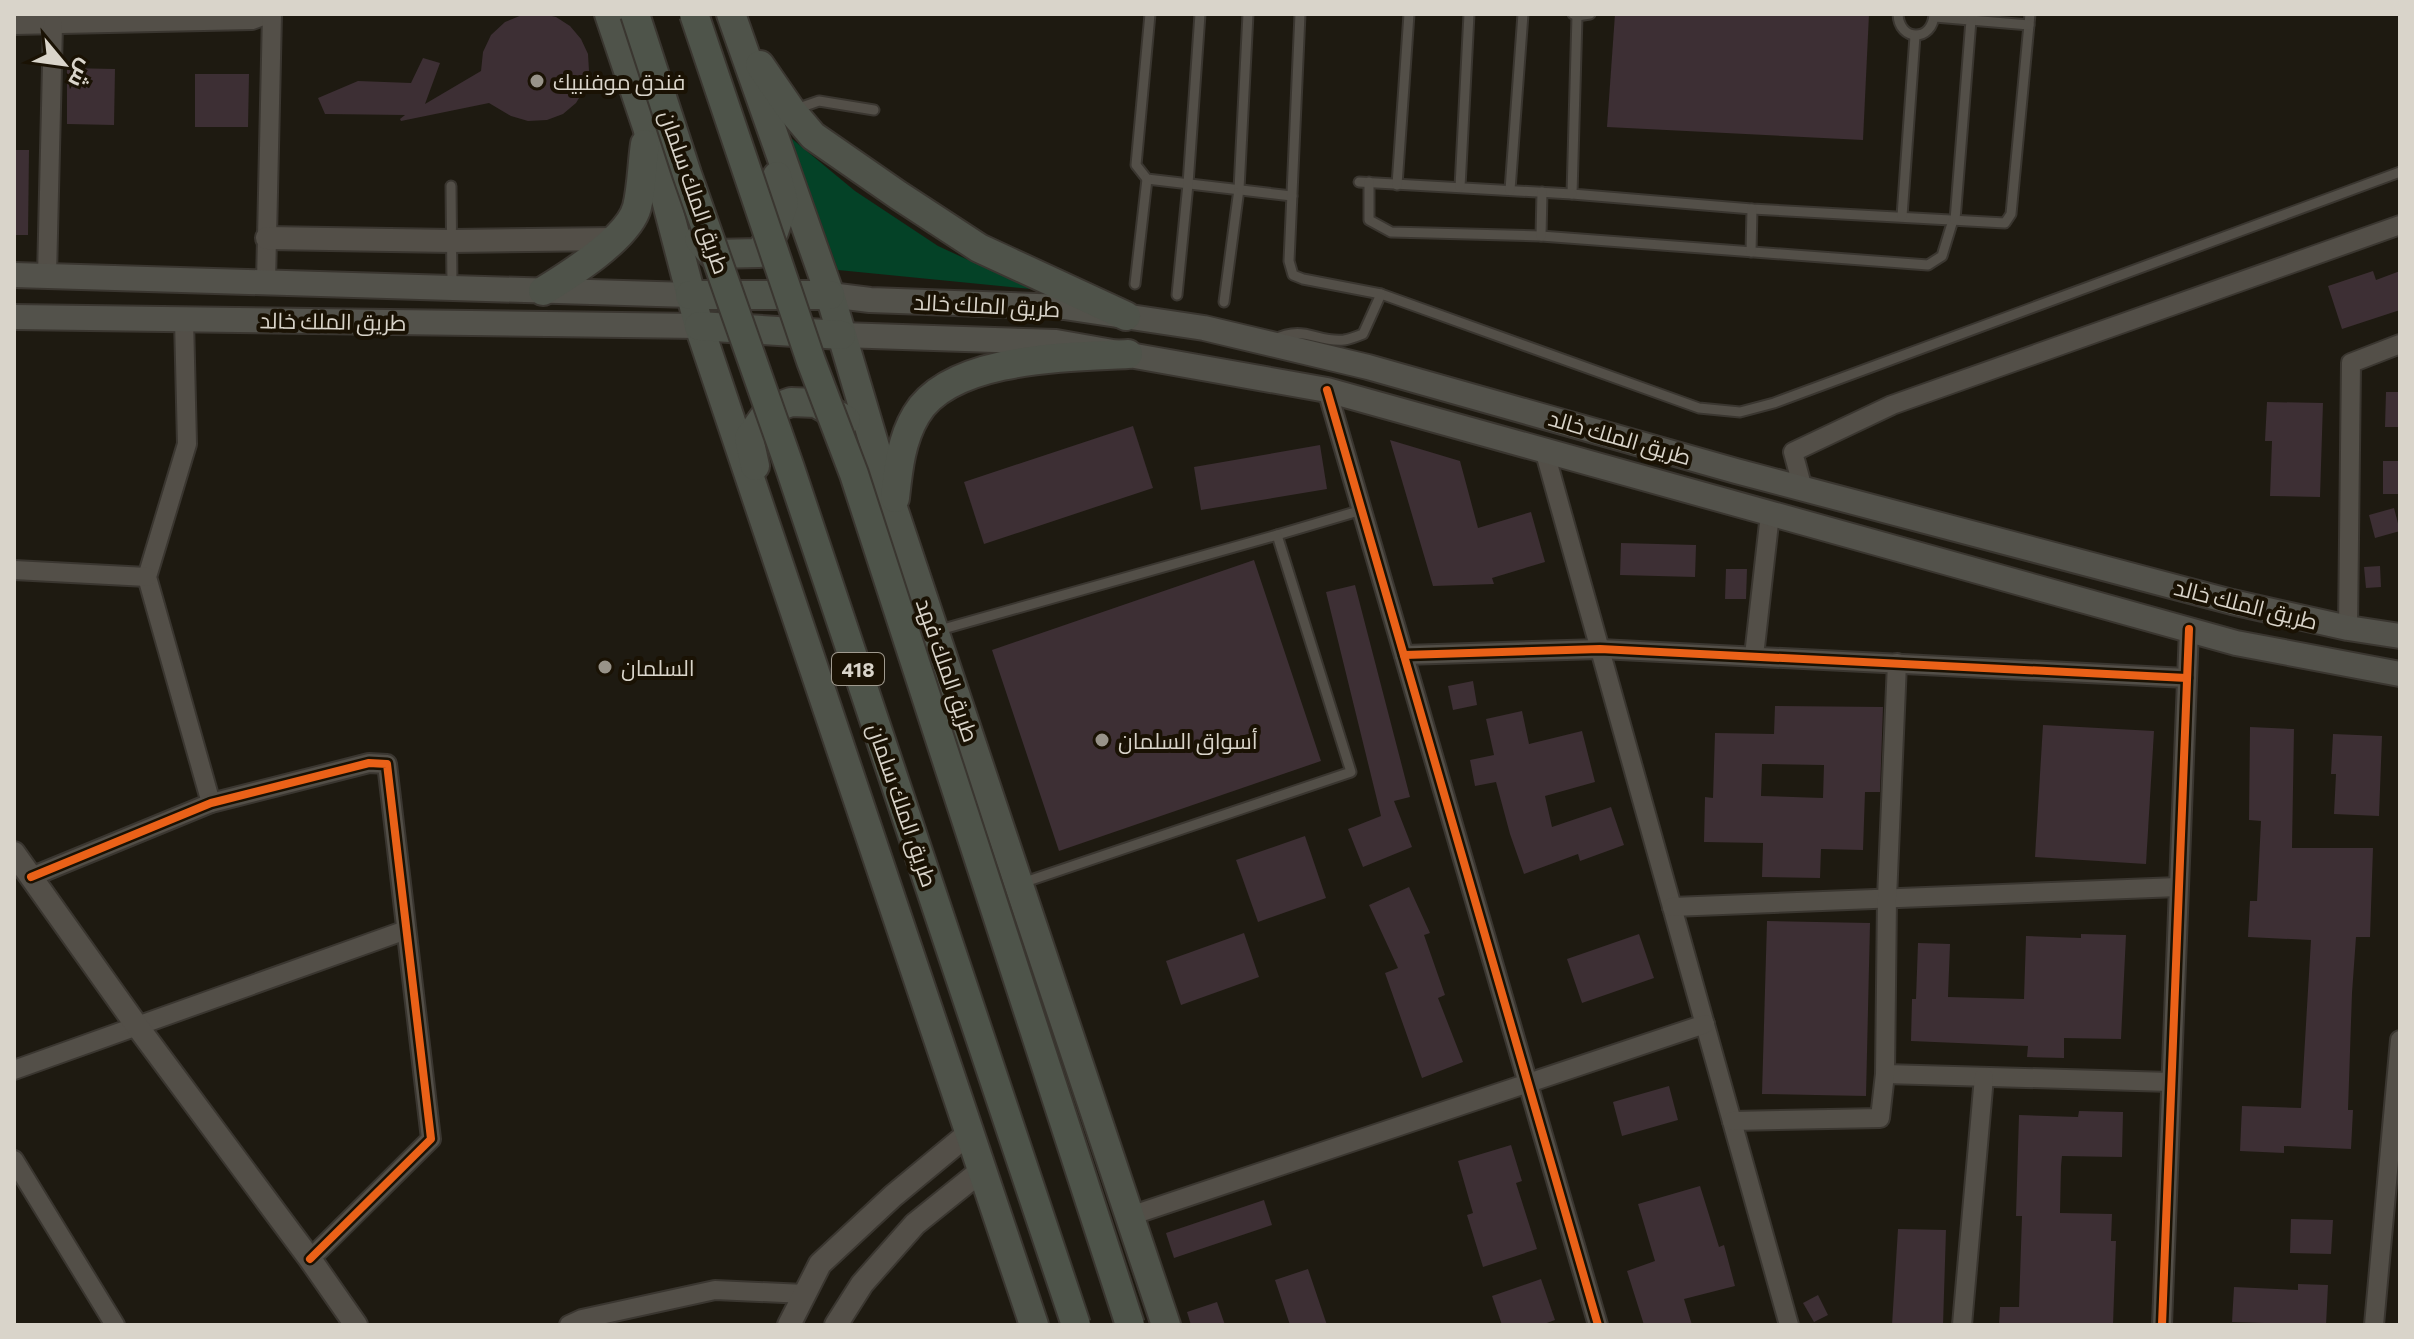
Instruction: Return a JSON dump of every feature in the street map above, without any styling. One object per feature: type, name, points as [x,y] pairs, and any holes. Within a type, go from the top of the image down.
[{"type":"highway","name":"طريق الملك سلمان","points":[[635,14],[1076,1325]]},
{"type":"highway","name":"418","points":[[694,14],[811,361],[854,474],[1130,1325]]},
{"type":"main road","points":[[609,14],[683,221],[712,254],[759,253],[774,232],[784,203],[734,23]]},
{"type":"main road","points":[[734,23],[791,110],[813,136],[979,248],[1126,316]]},
{"type":"main road","name":"طريق الملك فهد","points":[[734,23],[830,295],[893,508],[1166,1325]]},
{"type":"main road","points":[[543,291],[576,271],[614,239],[636,210],[647,127]]},
{"type":"main road","points":[[647,127],[699,326],[1034,1325]]},
{"type":"main road","name":"طريق الملك خالد","points":[[14,275],[690,295]]},
{"type":"main road","points":[[690,295],[830,295]]},
{"type":"main road","name":"طريق الملك خالد","points":[[830,295],[870,300],[1064,307],[1204,328],[1368,367],[1803,489],[2232,602],[2348,628],[2400,636]]},
{"type":"main road","name":"طريق الملك خالد","points":[[14,317],[699,326]]},
{"type":"main road","points":[[699,326],[841,335]]},
{"type":"main road","name":"طريق الملك خالد","points":[[841,335],[1056,342],[1327,390],[2236,643],[2400,674]]},
{"type":"main road","points":[[893,508],[900,454],[916,414],[941,388],[997,367],[1056,357],[1128,354]]},
{"type":"main road","points":[[772,541],[749,438],[769,410],[791,402],[816,403],[851,424],[893,508]]},
{"type":"street","points":[[14,25],[252,20],[270,14],[266,282]]},
{"type":"street","points":[[47,276],[53,24]]},
{"type":"street","points":[[1803,489],[1793,452],[1892,405],[2400,225]]},
{"type":"street","points":[[267,238],[452,241],[614,239]]},
{"type":"street","points":[[184,319],[187,444],[147,577],[211,803]]},
{"type":"street","points":[[2348,628],[2351,363],[2400,344]]},
{"type":"street","points":[[1327,390],[1598,1325]]},
{"type":"street","points":[[1545,453],[1789,1325]]},
{"type":"street","points":[[1754,656],[1770,514]]},
{"type":"street","points":[[14,570],[147,577]]},
{"type":"street","points":[[2162,1325],[2189,629]]},
{"type":"street","points":[[1404,655],[1600,649],[2187,678]]},
{"type":"street","points":[[1732,1121],[1880,1118],[1885,1074],[1887,898],[1897,663]]},
{"type":"street","points":[[31,877],[211,803],[369,763],[387,764],[431,1139],[310,1259]]},
{"type":"street","points":[[14,853],[356,1325]]},
{"type":"street","points":[[1672,907],[2178,887]]},
{"type":"street","points":[[14,1070],[406,930]]},
{"type":"street","points":[[1130,1216],[1705,1024]]},
{"type":"street","points":[[2374,1325],[2400,1040]]},
{"type":"street","points":[[1885,1074],[2171,1082]]},
{"type":"street","points":[[1962,1325],[1984,1077]]},
{"type":"street","points":[[789,1325],[820,1264],[893,1196],[969,1133]]},
{"type":"street","points":[[14,1160],[115,1325]]},
{"type":"street","points":[[836,1325],[862,1284],[915,1224],[982,1170]]},
{"type":"street","points":[[569,1325],[582,1319],[715,1290],[805,1294]]},
{"type":"lane","points":[[1135,284],[1147,179],[1136,165],[1150,14]]},
{"type":"lane","points":[[1177,295],[1200,14]]},
{"type":"lane","points":[[1224,302],[1239,189],[1248,14]]},
{"type":"lane","points":[[1300,14],[1289,261],[1293,275],[1381,294],[1699,408],[1740,412],[1774,403],[2400,172]]},
{"type":"lane","points":[[1397,185],[1409,14]]},
{"type":"lane","points":[[1460,187],[1469,14]]},
{"type":"lane","points":[[1510,190],[1523,14]]},
{"type":"lane","points":[[1572,194],[1575,15],[1590,14]]},
{"type":"lane","points":[[1898,14],[1900,26],[1906,33],[1915,36],[1925,33],[1932,26],[1934,16],[1971,20],[2029,19],[2011,214],[2005,223],[1954,220],[1902,216],[1752,209],[1572,194],[1364,182],[1369,220],[1391,232],[1541,236],[1928,265],[1942,256],[1954,220],[1971,20]]},
{"type":"lane","points":[[1902,216],[1915,36]]},
{"type":"lane","points":[[791,110],[819,101],[874,110]]},
{"type":"lane","points":[[1147,179],[1292,196]]},
{"type":"lane","points":[[451,186],[452,288]]},
{"type":"lane","points":[[1541,236],[1542,192]]},
{"type":"lane","points":[[1751,252],[1752,209]]},
{"type":"lane","points":[[1267,343],[1284,334],[1298,332],[1344,340],[1363,334],[1381,294]]},
{"type":"lane","points":[[935,631],[1362,510]]},
{"type":"lane","points":[[1019,884],[1351,772],[1277,535]]},
{"type":"green space","points":[[791,138],[855,191],[938,246],[1031,289],[838,270]]},
{"type":"building","points":[[1615,14],[1869,14],[1863,140],[1607,127]]},
{"type":"building","points":[[522,15],[556,17],[570,26],[581,39],[588,54],[589,71],[585,88],[576,103],[563,114],[547,120],[528,121],[511,116],[489,103],[401,121],[405,115],[325,114],[318,98],[358,81],[411,83],[423,58],[440,63],[425,104],[481,71],[483,52],[491,35],[505,22]]},
{"type":"building","points":[[67,68],[115,69],[114,125],[67,124]]},
{"type":"building","points":[[195,74],[249,74],[248,127],[195,127]]},
{"type":"building","points":[[14,150],[29,150],[28,235],[14,235]]},
{"type":"building","points":[[2373,271],[2376,280],[2400,271],[2400,310],[2342,329],[2328,286]]},
{"type":"building","points":[[2386,392],[2400,392],[2400,427],[2385,427]]},
{"type":"building","points":[[2267,402],[2323,403],[2320,497],[2270,496],[2272,441],[2265,441]]},
{"type":"building","points":[[1133,426],[1153,488],[984,544],[964,482]]},
{"type":"building","points":[[1390,440],[1460,461],[1478,528],[1531,512],[1545,562],[1492,578],[1494,584],[1433,586]]},
{"type":"building","points":[[1320,445],[1327,489],[1201,510],[1194,467]]},
{"type":"building","points":[[2383,461],[2400,461],[2400,494],[2383,494]]},
{"type":"building","points":[[2394,508],[2400,531],[2375,538],[2369,515]]},
{"type":"building","points":[[1621,543],[1696,545],[1695,577],[1620,575]]},
{"type":"building","points":[[1254,560],[1321,761],[1059,851],[992,650]]},
{"type":"building","points":[[2380,566],[2381,587],[2366,588],[2364,567]]},
{"type":"building","points":[[1726,569],[1747,569],[1746,599],[1725,599]]},
{"type":"building","points":[[1355,585],[1410,797],[1394,801],[1412,847],[1363,867],[1348,829],[1381,816],[1326,592]]},
{"type":"building","points":[[1473,681],[1477,705],[1453,710],[1448,686]]},
{"type":"building","points":[[1775,706],[1883,707],[1880,792],[1865,792],[1863,850],[1821,849],[1820,878],[1762,877],[1763,843],[1704,842],[1705,797],[1713,798],[1715,733],[1774,734]],"holes":[[[1762,764],[1824,765],[1823,798],[1761,796]]]},
{"type":"building","points":[[1522,711],[1529,744],[1582,731],[1595,782],[1545,796],[1552,827],[1611,807],[1624,845],[1580,861],[1578,854],[1524,874],[1496,782],[1475,786],[1470,760],[1494,755],[1486,719]]},
{"type":"building","points":[[2043,725],[2154,731],[2146,864],[2035,857]]},
{"type":"building","points":[[2250,727],[2294,729],[2292,848],[2373,848],[2370,937],[2356,937],[2348,1110],[2353,1110],[2351,1149],[2284,1146],[2284,1153],[2240,1151],[2242,1106],[2301,1108],[2311,940],[2248,937],[2250,901],[2257,901],[2261,821],[2249,820]]},
{"type":"building","points":[[2333,734],[2382,736],[2379,816],[2334,814],[2336,774],[2331,774]]},
{"type":"building","points":[[1305,836],[1326,898],[1258,922],[1236,860]]},
{"type":"building","points":[[1409,887],[1430,933],[1424,935],[1445,995],[1438,998],[1463,1062],[1422,1078],[1385,973],[1398,968],[1369,905]]},
{"type":"building","points":[[1767,921],[1870,923],[1866,1096],[1762,1094]]},
{"type":"building","points":[[1244,933],[1259,977],[1181,1005],[1166,961]]},
{"type":"building","points":[[1639,934],[1654,978],[1582,1003],[1567,959]]},
{"type":"building","points":[[2081,934],[2126,935],[2121,1039],[2064,1038],[2064,1058],[2027,1057],[2028,1046],[1911,1041],[1918,943],[1950,944],[1948,997],[2024,999],[2026,936],[2081,938]]},
{"type":"building","points":[[1669,1086],[1678,1120],[1622,1136],[1613,1102]]},
{"type":"building","points":[[2079,1111],[2123,1112],[2122,1157],[2062,1156],[2061,1166],[2060,1213],[2112,1214],[2111,1241],[2116,1241],[2113,1325],[1999,1325],[2000,1307],[2019,1307],[2022,1216],[2016,1216],[2019,1115],[2078,1117]]},
{"type":"building","points":[[1511,1145],[1522,1181],[1516,1183],[1537,1249],[1483,1267],[1467,1215],[1473,1213],[1458,1161]]},
{"type":"building","points":[[1700,1186],[1719,1247],[1724,1245],[1735,1286],[1684,1299],[1692,1325],[1644,1325],[1627,1271],[1655,1261],[1638,1204]]},
{"type":"building","points":[[1264,1200],[1272,1225],[1174,1258],[1166,1233]]},
{"type":"building","points":[[2291,1219],[2333,1220],[2331,1254],[2290,1253]]},
{"type":"building","points":[[1898,1229],[1946,1230],[1943,1325],[1892,1325]]},
{"type":"building","points":[[1308,1269],[1327,1325],[1290,1325],[1275,1280]]},
{"type":"building","points":[[1541,1279],[1555,1320],[1541,1325],[1502,1325],[1492,1296]]},
{"type":"building","points":[[2298,1284],[2328,1285],[2326,1325],[2232,1322],[2234,1287],[2298,1290]]},
{"type":"building","points":[[1818,1295],[1828,1315],[1814,1322],[1803,1303]]},
{"type":"building","points":[[1217,1302],[1225,1325],[1191,1325],[1187,1312]]},
{"type":"cycle path","points":[[1327,390],[1598,1325]]},
{"type":"cycle path","points":[[2162,1325],[2189,629]]},
{"type":"cycle path","points":[[1404,655],[1600,649],[2187,678]]},
{"type":"cycle path","points":[[31,877],[211,803],[369,763],[387,764],[431,1139],[310,1259]]},
{"type":"place","name":"فندق موفنبيك","points":[[537,81]]},
{"type":"place","name":"السلمان","points":[[605,667]]},
{"type":"place","name":"أسواق السلمان","points":[[1102,740]]}]
